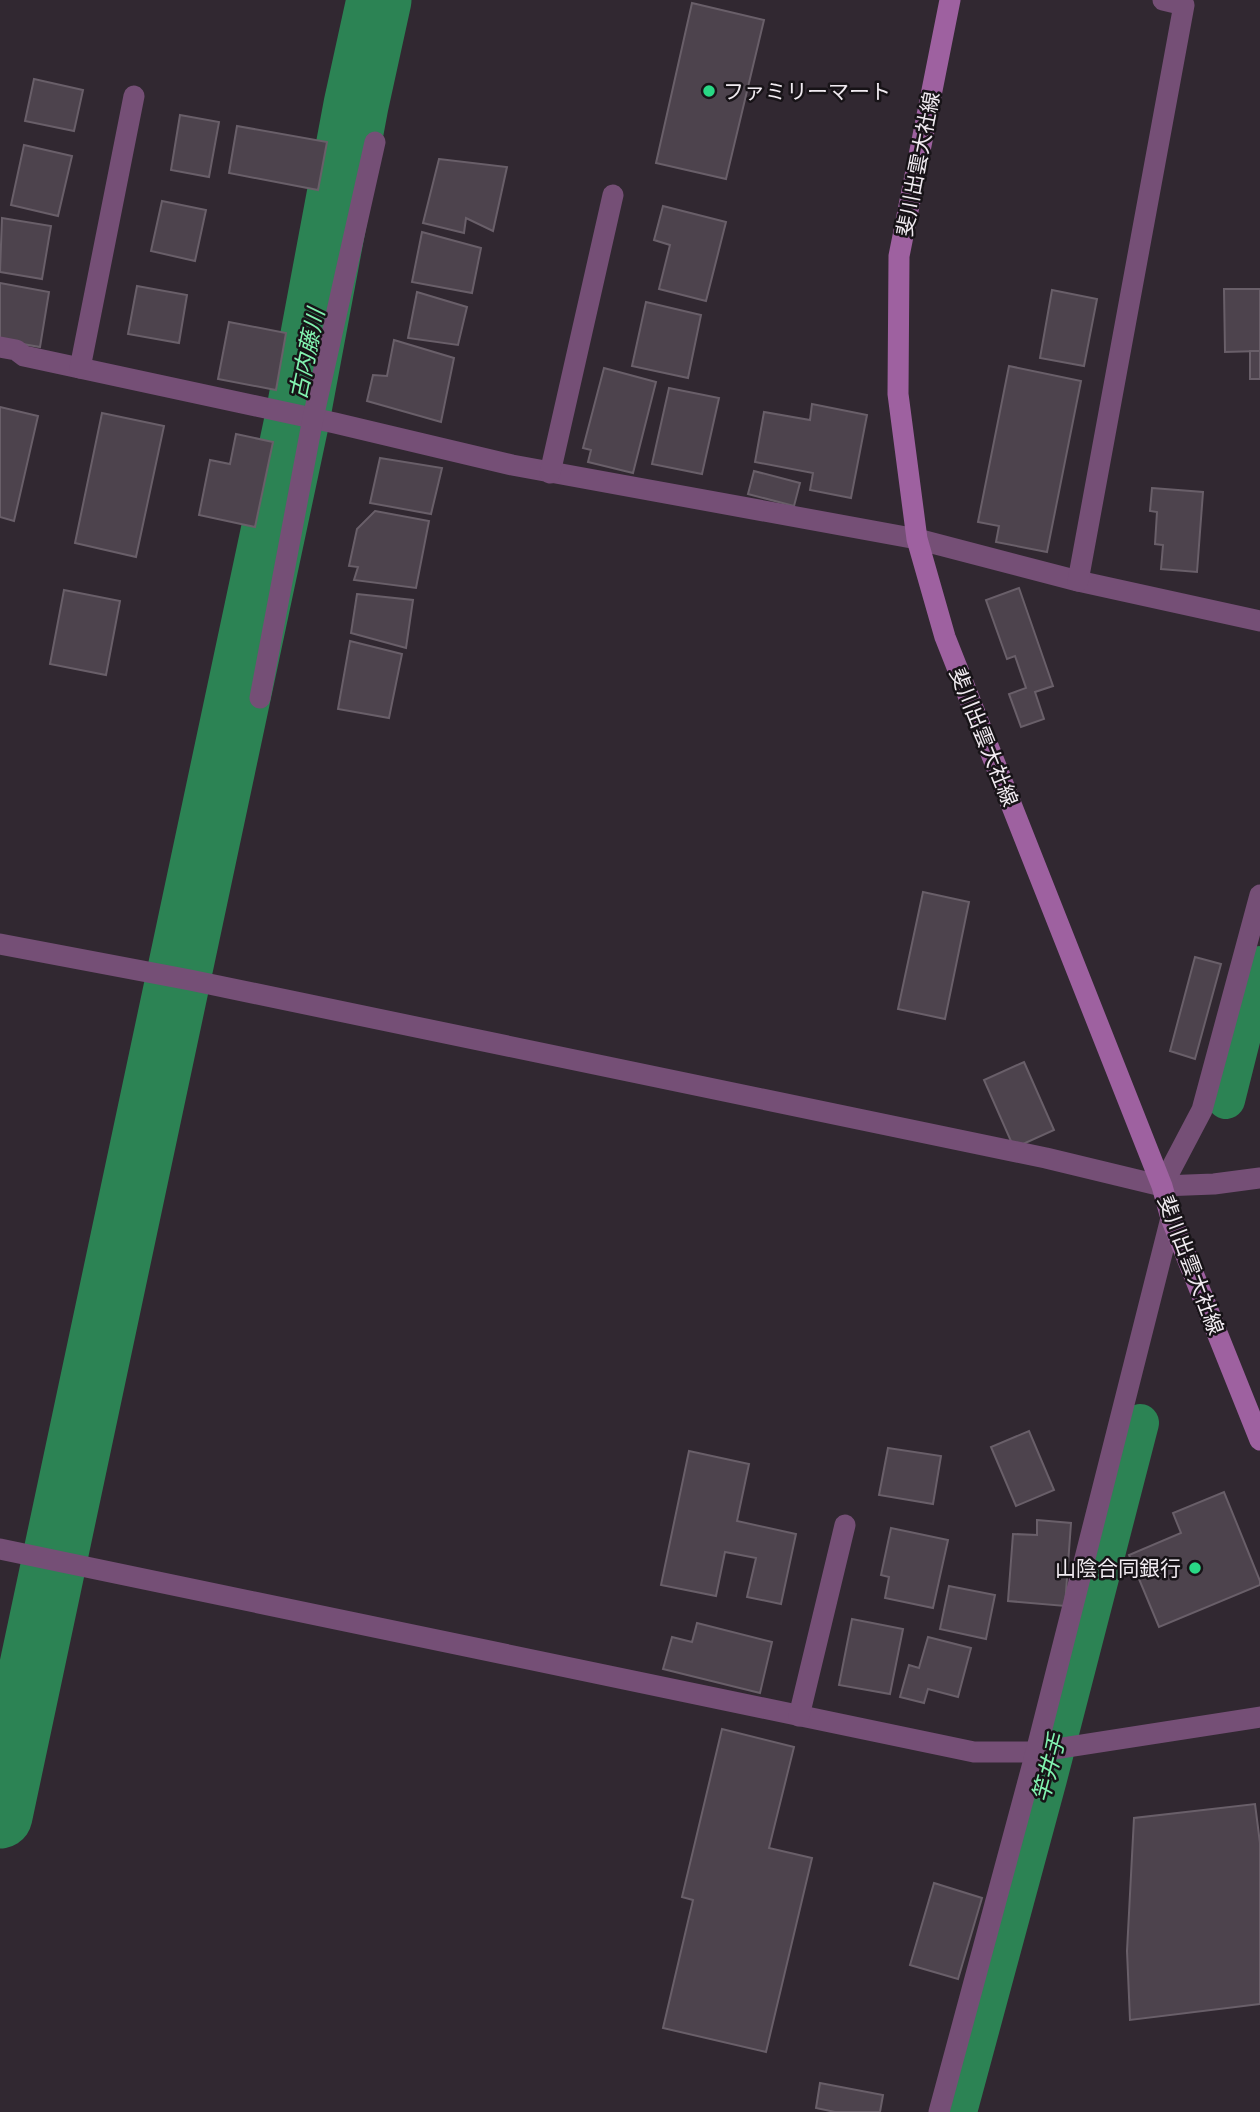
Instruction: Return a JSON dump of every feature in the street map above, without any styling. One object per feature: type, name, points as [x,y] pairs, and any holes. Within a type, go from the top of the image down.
[{"type":"main road","name":"斐川出雲大社線","points":[[950,0],[899,256],[898,394],[917,539],[945,637],[1260,1440]]},
{"type":"street","points":[[1077,580],[1184,5],[1163,0]]},
{"type":"street","points":[[80,368],[134,96]]},
{"type":"street","points":[[260,698],[313,418],[375,142]]},
{"type":"street","points":[[550,473],[613,195]]},
{"type":"street","points":[[0,347],[16,350],[24,356],[313,418],[550,473],[917,539],[1077,580],[1260,621]]},
{"type":"street","points":[[1162,1186],[1202,1110],[1260,895]]},
{"type":"street","points":[[0,944],[190,980],[1046,1158],[1162,1186],[1214,1184],[1260,1178]]},
{"type":"street","points":[[939,2112],[1036,1752],[1171,1218]]},
{"type":"street","points":[[799,1716],[845,1525]]},
{"type":"street","points":[[0,1549],[974,1752],[1036,1752],[1260,1717]]},
{"type":"building","name":"ファミリーマート","points":[[692,3],[764,20],[726,179],[656,163]]},
{"type":"building","points":[[34,79],[83,90],[74,131],[25,121]]},
{"type":"building","points":[[180,115],[219,122],[209,177],[171,170]]},
{"type":"building","points":[[237,126],[327,142],[318,190],[229,173]]},
{"type":"building","points":[[24,145],[72,156],[58,216],[11,205]]},
{"type":"building","points":[[439,159],[507,167],[493,231],[466,218],[464,233],[423,223]]},
{"type":"building","points":[[162,201],[206,210],[195,261],[151,251]]},
{"type":"building","points":[[663,206],[726,222],[706,301],[659,289],[670,245],[654,240]]},
{"type":"building","points":[[2,218],[51,226],[42,279],[0,272]]},
{"type":"building","points":[[422,232],[481,248],[472,293],[412,282]]},
{"type":"building","points":[[0,283],[49,292],[40,347],[0,340]]},
{"type":"building","points":[[137,286],[187,295],[179,343],[128,334]]},
{"type":"building","points":[[1224,289],[1260,289],[1260,351],[1225,352]]},
{"type":"building","points":[[1052,290],[1097,299],[1084,366],[1040,358]]},
{"type":"building","points":[[417,292],[467,307],[458,345],[408,338]]},
{"type":"building","points":[[646,302],[701,315],[688,378],[632,366]]},
{"type":"building","points":[[229,322],[286,333],[276,390],[218,379]]},
{"type":"building","points":[[394,340],[454,358],[441,422],[367,401],[373,375],[387,376]]},
{"type":"building","points":[[1250,351],[1260,351],[1260,379],[1250,379]]},
{"type":"building","points":[[1009,366],[1081,381],[1047,552],[996,542],[999,526],[978,522]]},
{"type":"building","points":[[604,368],[656,382],[633,473],[588,462],[591,450],[583,448]]},
{"type":"building","points":[[669,388],[719,398],[702,474],[652,464]]},
{"type":"building","points":[[812,404],[867,415],[851,498],[810,490],[813,473],[755,462],[764,412],[810,420]]},
{"type":"building","points":[[0,407],[38,416],[14,521],[0,517]]},
{"type":"building","points":[[102,413],[164,426],[136,557],[75,543]]},
{"type":"building","points":[[236,434],[273,442],[255,527],[199,515],[210,460],[230,464]]},
{"type":"building","points":[[380,458],[442,468],[431,514],[370,503]]},
{"type":"building","points":[[754,471],[800,483],[794,506],[748,494]]},
{"type":"building","points":[[1152,488],[1203,492],[1197,572],[1161,569],[1163,545],[1155,544],[1157,512],[1150,511]]},
{"type":"building","points":[[375,511],[429,521],[416,588],[354,580],[358,567],[349,566],[357,529]]},
{"type":"building","points":[[1019,588],[1053,686],[1035,692],[1044,719],[1021,727],[1009,694],[1026,688],[1015,656],[1007,659],[986,600]]},
{"type":"building","points":[[64,590],[120,601],[106,675],[50,664]]},
{"type":"building","points":[[357,594],[413,600],[406,648],[351,633]]},
{"type":"building","points":[[350,641],[402,654],[389,718],[338,709]]},
{"type":"building","points":[[923,892],[969,902],[945,1019],[898,1009]]},
{"type":"building","points":[[1195,957],[1221,964],[1195,1059],[1170,1051]]},
{"type":"building","points":[[1024,1062],[1054,1130],[1014,1148],[984,1080]]},
{"type":"building","points":[[1029,1431],[1054,1490],[1016,1506],[991,1447]]},
{"type":"building","points":[[888,1448],[941,1456],[933,1504],[879,1495]]},
{"type":"building","points":[[689,1451],[749,1464],[737,1521],[796,1534],[781,1604],[747,1597],[756,1558],[725,1552],[716,1596],[661,1585]]},
{"type":"building","name":"山陰合同銀行","points":[[1224,1492],[1260,1585],[1159,1627],[1129,1555],[1181,1533],[1173,1513]]},
{"type":"building","points":[[1037,1520],[1071,1523],[1065,1606],[1008,1601],[1013,1534],[1037,1535]]},
{"type":"building","points":[[891,1528],[948,1540],[933,1608],[885,1598],[889,1577],[881,1575]]},
{"type":"building","points":[[949,1586],[995,1595],[986,1639],[940,1629]]},
{"type":"building","points":[[852,1619],[903,1629],[890,1694],[839,1685]]},
{"type":"building","points":[[697,1623],[772,1642],[760,1693],[663,1669],[672,1637],[692,1642]]},
{"type":"building","points":[[928,1637],[971,1648],[958,1697],[928,1689],[924,1703],[900,1697],[909,1665],[919,1668]]},
{"type":"building","points":[[722,1729],[794,1747],[769,1848],[812,1858],[766,2052],[663,2028],[693,1900],[682,1897]]},
{"type":"building","points":[[1255,1804],[1260,1843],[1260,2004],[1130,2020],[1127,1951],[1134,1818]]},
{"type":"building","points":[[934,1883],[982,1898],[958,1979],[910,1965]]},
{"type":"building","points":[[820,2083],[883,2095],[880,2112],[835,2112],[816,2108]]},
{"type":"waterway","name":"古内藤川","points":[[0,1816],[298,415],[356,105],[379,0]]},
{"type":"waterway","name":"竿井手","points":[[1226,1100],[1260,965]]},
{"type":"waterway","name":"竿井手","points":[[958,2112],[1140,1423]]},
{"type":"place","name":"ファミリーマート","points":[[709,91]]},
{"type":"place","name":"山陰合同銀行","points":[[1195,1568]]}]
